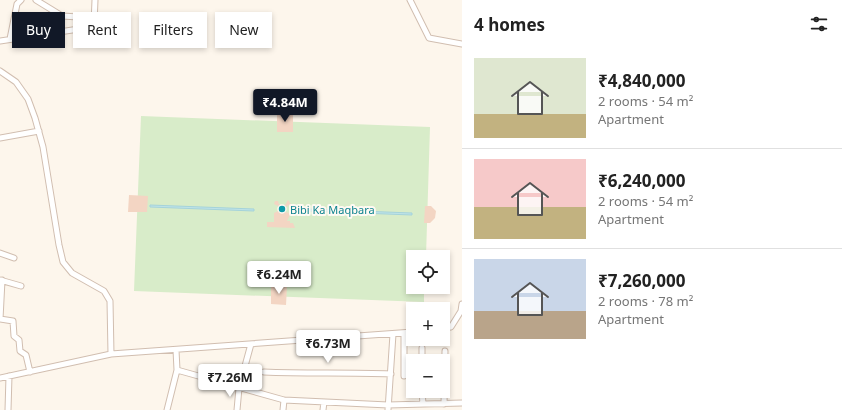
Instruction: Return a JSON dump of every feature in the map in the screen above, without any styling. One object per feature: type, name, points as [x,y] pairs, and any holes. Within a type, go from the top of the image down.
[{"type":"street","points":[[10,39],[18,4],[21,0]]},
{"type":"street","points":[[36,0],[62,16],[73,17]]},
{"type":"street","points":[[95,0],[95,12]]},
{"type":"street","points":[[410,0],[429,38],[462,44]]},
{"type":"street","points":[[0,41],[73,30]]},
{"type":"street","points":[[0,71],[16,82],[28,98],[39,131],[63,262],[72,273],[104,292],[110,300],[110,354]]},
{"type":"street","points":[[0,138],[39,131]]},
{"type":"street","points":[[0,253],[14,258]]},
{"type":"street","points":[[21,286],[1,280],[0,319],[13,321],[14,336],[19,340],[20,351],[26,355],[30,372]]},
{"type":"street","points":[[450,328],[462,311],[462,304]]},
{"type":"street","points":[[0,378],[110,354],[404,333],[404,376]]},
{"type":"street","points":[[388,407],[393,334]]},
{"type":"street","points":[[237,410],[239,388],[251,344]]},
{"type":"street","points":[[422,348],[422,354]]},
{"type":"street","points":[[167,410],[177,370],[176,350]]},
{"type":"street","points":[[444,351],[444,404]]},
{"type":"street","points":[[177,370],[284,400],[388,407],[462,403]]},
{"type":"street","points":[[264,372],[346,372],[390,374]]},
{"type":"street","points":[[8,410],[9,376]]},
{"type":"street","points":[[423,398],[423,404]]},
{"type":"street","points":[[283,410],[284,400]]},
{"type":"street","points":[[324,402],[324,410]]},
{"type":"street","points":[[437,404],[437,410]]},
{"type":"green space","name":"Bibi Ka Maqbara","points":[[141,116],[430,127],[426,250],[406,250],[406,294],[424,294],[424,302],[134,291]]},
{"type":"water","points":[[150,205],[254,209],[254,211],[150,207]]},
{"type":"water","points":[[308,209],[412,213],[412,215],[308,211]]},
{"type":"building","points":[[277,113],[293,114],[293,132],[277,132]]},
{"type":"building","points":[[129,195],[148,196],[147,212],[128,212]]},
{"type":"building","points":[[288,200],[291,204],[286,207],[286,212],[290,215],[287,221],[293,223],[295,228],[267,227],[267,222],[274,222],[274,213],[278,211],[278,206],[274,204],[275,201],[278,201],[279,204],[285,205]]},
{"type":"building","points":[[425,206],[431,206],[436,211],[435,218],[430,223],[424,223]]},
{"type":"building","points":[[271,285],[287,286],[286,305],[271,304]]},
{"type":"place","name":"Bibi Ka Maqbara","points":[[282,209]]}]
